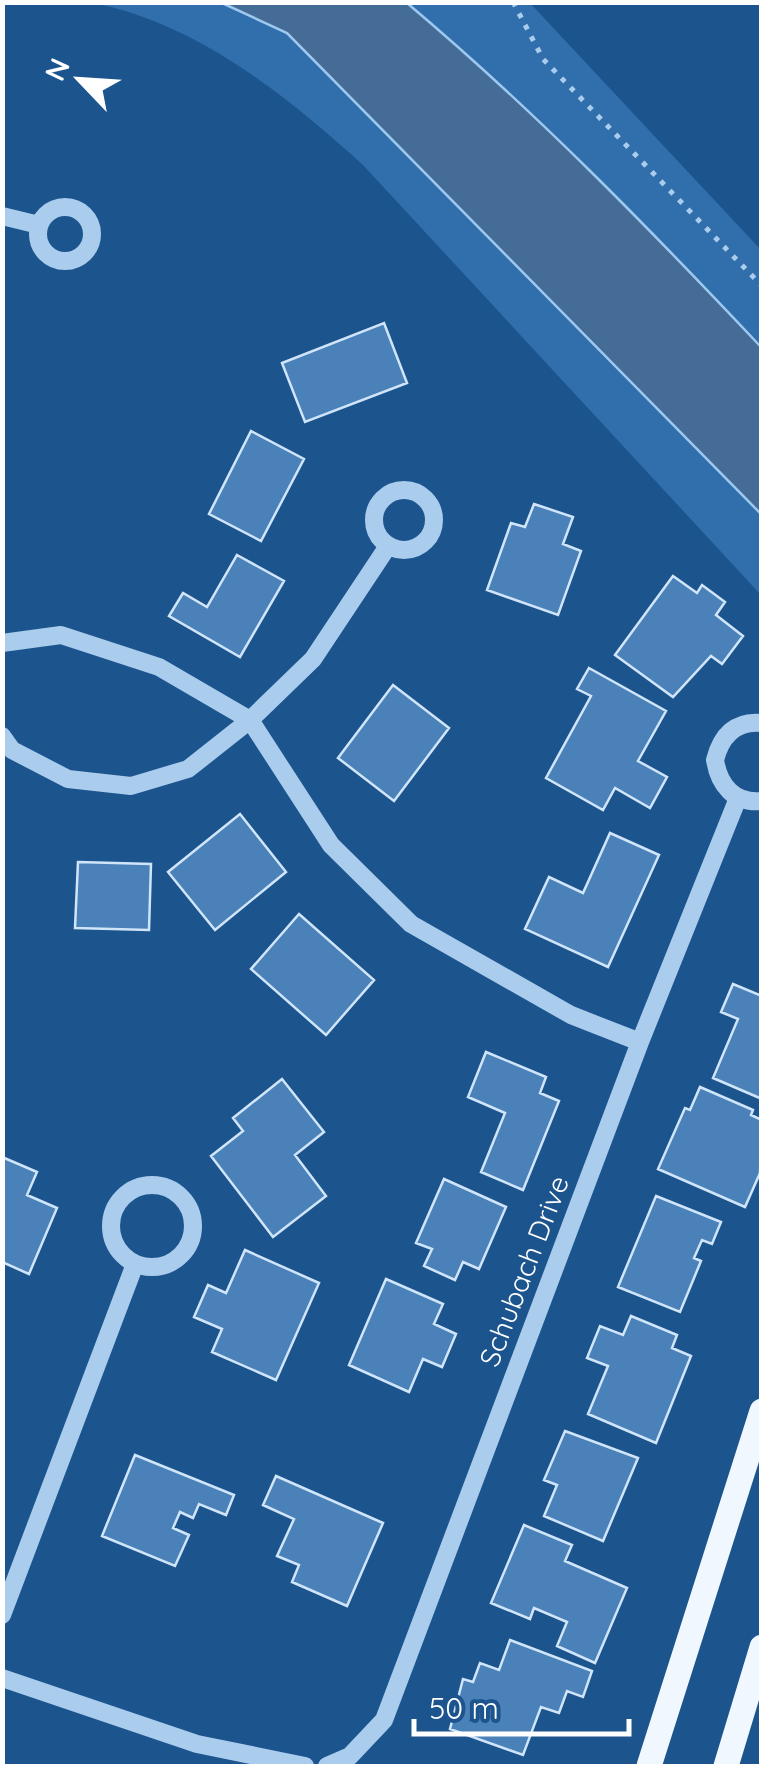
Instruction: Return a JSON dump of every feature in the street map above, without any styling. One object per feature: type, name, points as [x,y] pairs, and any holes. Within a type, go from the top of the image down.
[{"type":"main road","points":[[650,1766],[762,1411]]},
{"type":"main road","points":[[726,1766],[762,1647]]},
{"type":"street","points":[[2,216],[40,225]]},
{"type":"street","points":[[2,736],[12,750],[68,779],[132,786],[188,769],[250,720],[313,660],[388,546]]},
{"type":"street","points":[[2,643],[62,635],[158,667],[250,720],[332,844],[411,924],[571,1015],[640,1042]]},
{"type":"street","points":[[762,722],[742,724],[719,745],[717,775],[738,798],[762,801]]},
{"type":"street","name":"Schubach Drive","points":[[326,1766],[350,1756],[384,1720],[640,1042],[738,798]]},
{"type":"street","points":[[138,1187],[170,1188],[191,1212],[190,1243],[167,1265],[135,1264],[114,1240],[115,1209],[138,1187]]},
{"type":"street","points":[[2,1615],[135,1264]]},
{"type":"street","points":[[2,1678],[197,1744],[305,1766]]},
{"type":"path","points":[[514,2],[543,59],[762,286]]},
{"type":"shaded area","points":[[92,3],[530,3],[761,250],[761,595],[363,165],[334,139],[271,88],[203,44],[130,13]]},
{"type":"shaded area","points":[[222,3],[407,3],[545,127],[761,347],[761,514],[287,33]]},
{"type":"building","points":[[384,323],[407,383],[305,422],[282,363]]},
{"type":"building","points":[[251,431],[304,459],[261,541],[209,514]]},
{"type":"building","points":[[534,504],[573,517],[563,544],[581,551],[558,615],[487,590],[511,523],[525,527]]},
{"type":"building","points":[[237,555],[284,581],[240,657],[169,616],[183,593],[207,607]]},
{"type":"building","points":[[673,576],[697,593],[702,585],[725,602],[716,615],[743,636],[722,664],[711,656],[673,697],[615,655]]},
{"type":"building","points":[[589,668],[666,711],[638,761],[667,777],[650,808],[615,788],[603,810],[546,778],[591,696],[577,689]]},
{"type":"building","points":[[393,685],[449,728],[394,801],[338,758]]},
{"type":"building","points":[[240,814],[286,872],[215,930],[168,872]]},
{"type":"building","points":[[610,833],[659,855],[608,967],[525,929],[549,877],[583,893]]},
{"type":"building","points":[[78,862],[151,864],[149,930],[75,928]]},
{"type":"building","points":[[299,914],[374,980],[326,1035],[251,969]]},
{"type":"building","points":[[733,984],[762,996],[762,1099],[713,1078],[738,1019],[721,1012]]},
{"type":"building","points":[[486,1052],[546,1077],[540,1093],[559,1101],[523,1190],[481,1172],[505,1113],[468,1097]]},
{"type":"building","points":[[282,1079],[324,1132],[295,1155],[326,1196],[273,1237],[211,1156],[243,1131],[233,1118]]},
{"type":"building","points":[[700,1087],[753,1110],[751,1115],[762,1120],[760,1173],[745,1207],[658,1169],[685,1108],[690,1110]]},
{"type":"building","points":[[2,1157],[37,1172],[27,1195],[57,1208],[29,1274],[2,1262]]},
{"type":"building","points":[[444,1179],[506,1207],[479,1269],[463,1262],[455,1280],[424,1266],[432,1249],[416,1243]]},
{"type":"building","points":[[656,1196],[721,1222],[712,1244],[702,1240],[694,1258],[701,1261],[680,1312],[618,1287]]},
{"type":"building","points":[[245,1250],[319,1283],[276,1380],[212,1352],[222,1329],[194,1317],[208,1285],[226,1293]]},
{"type":"building","points":[[386,1279],[443,1304],[434,1324],[456,1334],[442,1367],[423,1359],[409,1392],[349,1365]]},
{"type":"building","points":[[631,1316],[677,1335],[672,1348],[691,1356],[656,1443],[588,1414],[608,1366],[587,1358],[600,1326],[623,1335]]},
{"type":"building","points":[[565,1431],[638,1458],[603,1541],[544,1516],[557,1485],[544,1480]]},
{"type":"building","points":[[135,1455],[234,1495],[226,1515],[199,1504],[193,1518],[180,1512],[173,1528],[189,1535],[175,1566],[102,1536]]},
{"type":"building","points":[[276,1476],[383,1523],[347,1606],[292,1582],[299,1565],[277,1556],[294,1519],[263,1505]]},
{"type":"building","points":[[524,1525],[572,1545],[565,1561],[627,1588],[595,1663],[557,1646],[567,1622],[534,1608],[530,1619],[491,1603]]},
{"type":"building","points":[[510,1640],[592,1671],[583,1697],[567,1691],[559,1713],[541,1707],[523,1755],[450,1729],[463,1679],[473,1682],[480,1663],[499,1670]]}]
